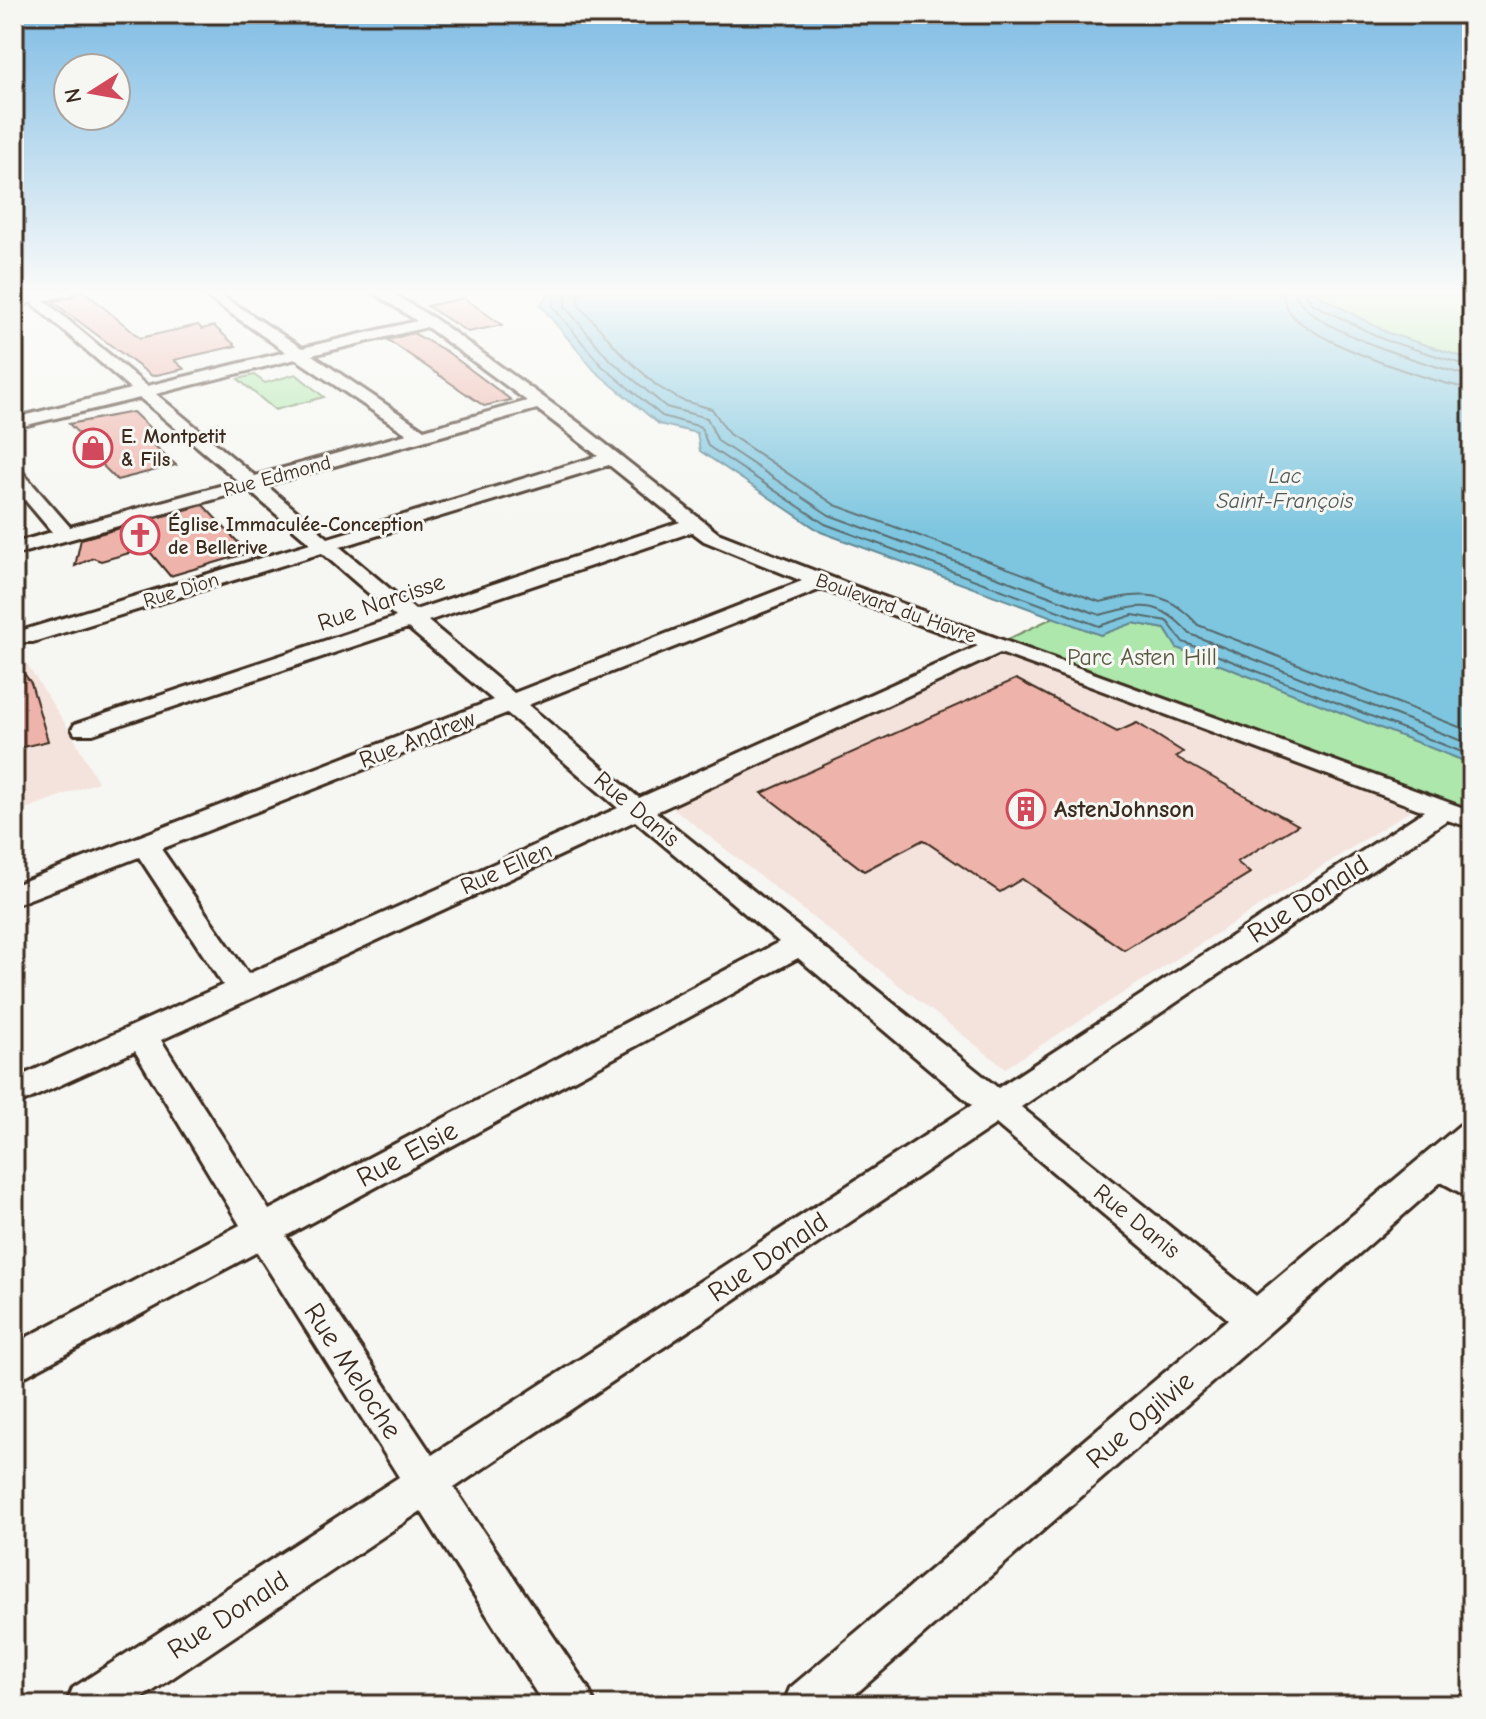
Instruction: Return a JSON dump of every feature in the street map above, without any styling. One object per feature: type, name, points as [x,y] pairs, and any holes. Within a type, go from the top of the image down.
[{"type":"street","name":"Rue Danis","points":[[121,371],[636,809],[1257,1320]]},
{"type":"street","points":[[14,423],[228,371]]},
{"type":"street","points":[[325,371],[421,436]]},
{"type":"street","name":"Boulevard du Havre","points":[[497,371],[711,537],[749,556],[1459,814]]},
{"type":"street","name":"Rue Edmond","points":[[14,549],[540,403]]},
{"type":"street","name":"Rue Dion","points":[[25,637],[611,458]]},
{"type":"street","points":[[14,475],[66,535]]},
{"type":"street","name":"Rue Narcisse","points":[[84,729],[695,524]]},
{"type":"street","name":"Rue Andrew","points":[[14,896],[820,582]]},
{"type":"street","name":"Rue Ellen","points":[[14,1093],[999,645]]},
{"type":"street","name":"Rue Donald","points":[[90,1705],[427,1485],[995,1105],[1459,814]]},
{"type":"street","points":[[145,845],[241,988]]},
{"type":"street","name":"Rue Elsie","points":[[14,1364],[800,944]]},
{"type":"street","name":"Rue Meloche","points":[[141,1034],[263,1231],[571,1705]]},
{"type":"street","name":"Rue Ogilvie","points":[[807,1705],[1472,1134]]},
{"type":"street","points":[[1439,1162],[1472,1185]]},
{"type":"shaded area","points":[[14,644],[73,736],[98,782],[14,813]]},
{"type":"shaded area","points":[[1005,655],[1411,810],[1005,1068],[672,807]]},
{"type":"green space","points":[[296,374],[324,397],[275,410],[238,379],[254,375],[265,383]]},
{"type":"green space","name":"Parc Asten Hill","points":[[1054,617],[1100,635],[1133,623],[1165,629],[1177,648],[1472,764],[1472,795],[1463,808],[1004,641]]},
{"type":"water","name":"Lac Saint-François","points":[[595,371],[1472,371],[1472,764],[1177,648],[1165,629],[1133,623],[1101,635],[821,532],[700,451],[697,433],[659,424]]},
{"type":"building","points":[[146,371],[174,371],[152,376]]},
{"type":"building","points":[[433,371],[473,371],[511,400],[484,406]]},
{"type":"building","name":"E. Montpetit & Fils","points":[[133,412],[154,432],[143,435],[176,465],[117,480],[77,440],[83,438],[69,424]]},
{"type":"building","points":[[203,505],[248,553],[170,576],[150,552],[140,550],[101,561],[93,558],[75,566],[81,539]]},
{"type":"building","points":[[14,660],[31,683],[48,741],[14,749]]},
{"type":"building","name":"AstenJohnson","points":[[1016,679],[1117,732],[1137,723],[1183,752],[1176,757],[1298,825],[1237,862],[1250,873],[1124,950],[1022,879],[1000,892],[923,840],[864,871],[762,793]]},
{"type":"place","name":"E. Montpetit & Fils","points":[[93,448]]},
{"type":"place","name":"Église Immaculée-Conception de Bellerive","points":[[140,535]]},
{"type":"place","name":"AstenJohnson","points":[[1026,809]]}]
